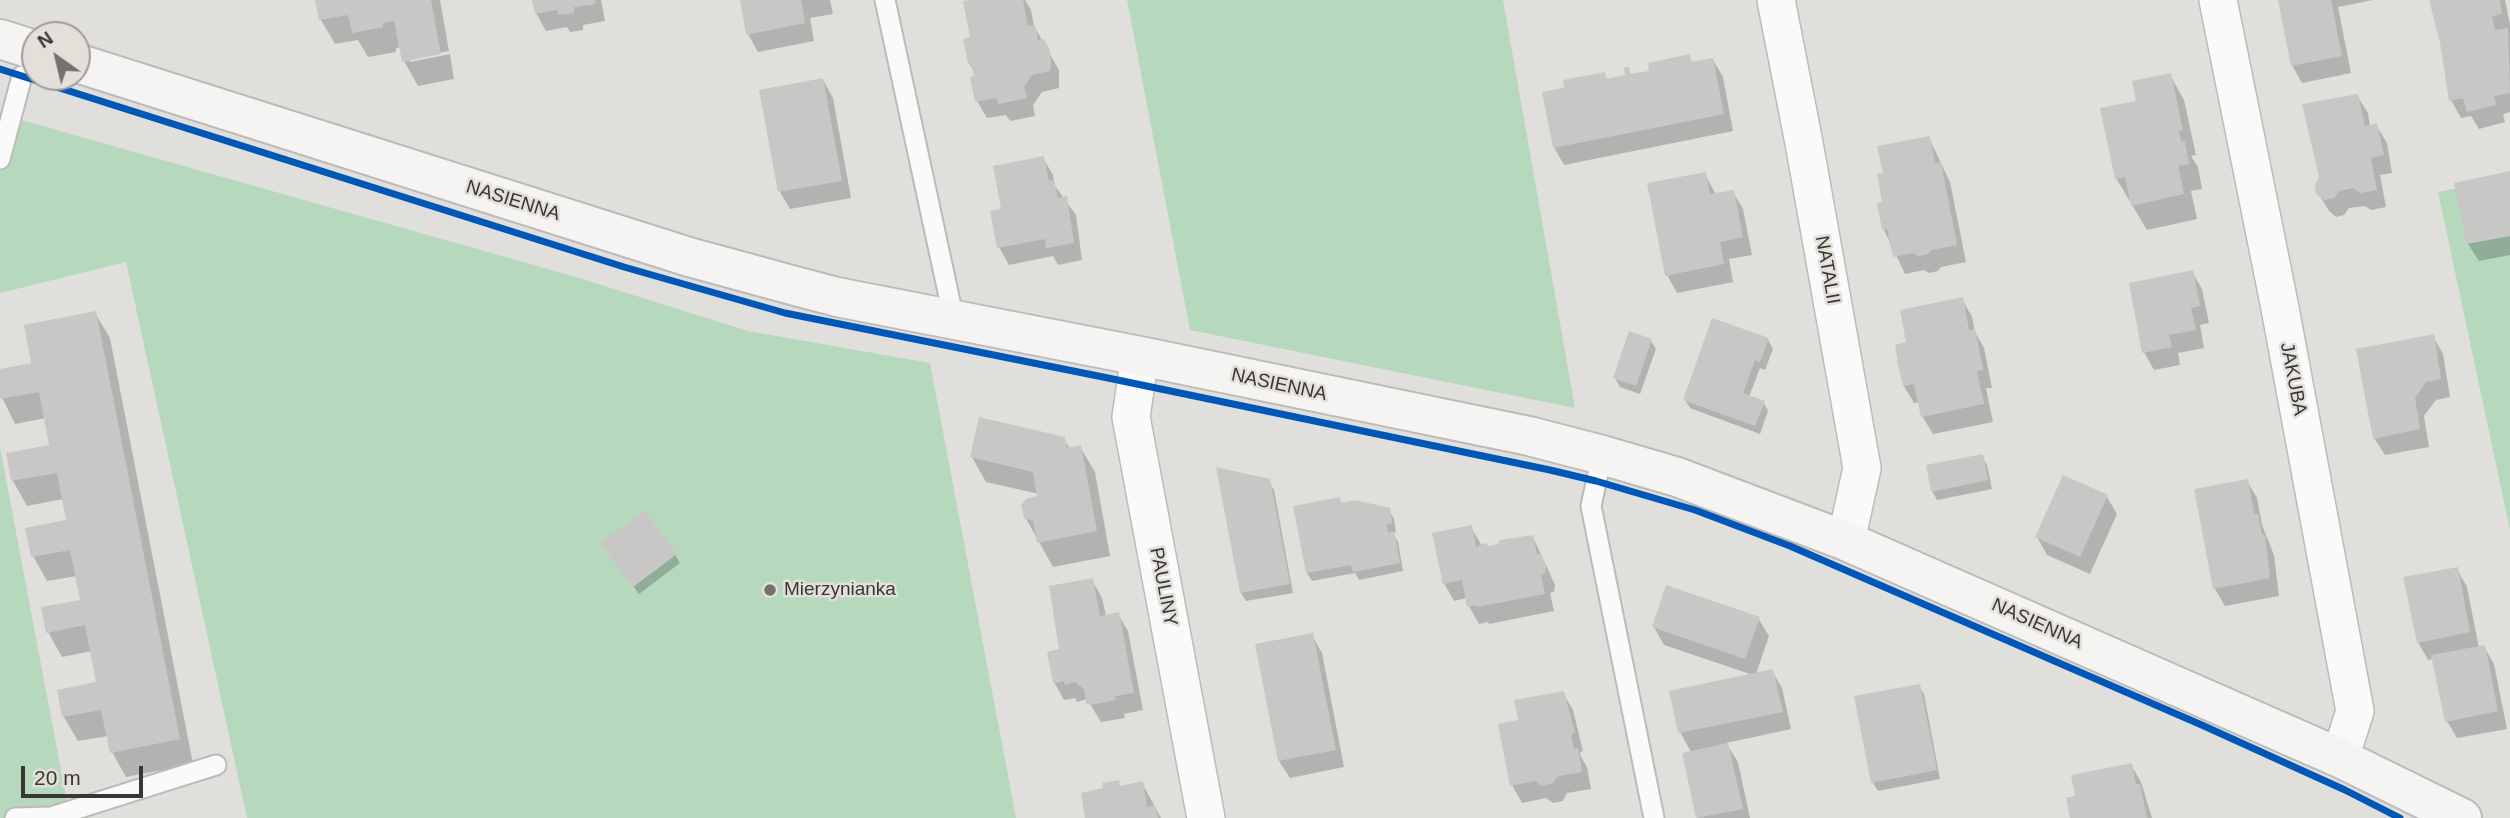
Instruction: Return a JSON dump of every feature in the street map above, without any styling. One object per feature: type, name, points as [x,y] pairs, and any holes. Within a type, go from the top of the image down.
[{"type":"street","name":"NATALII","points":[[1776,0],[1862,468],[1846,541]]},
{"type":"street","name":"JAKUBA","points":[[2218,0],[2279,303],[2355,711],[2340,758]]},
{"type":"street","points":[[0,39],[21,57]]},
{"type":"street","name":"NASIENNA","points":[[91,67],[716,265],[837,297],[1529,436],[1702,486],[1846,541],[2340,758],[2462,818]]},
{"type":"street","name":"PAULINY","points":[[1140,356],[1131,417],[1206,818]]},
{"type":"lane","points":[[885,0],[954,320]]},
{"type":"lane","points":[[0,159],[21,87]]},
{"type":"lane","points":[[1602,455],[1591,506],[1654,818]]},
{"type":"lane","points":[[15,818],[51,817],[216,765]]},
{"type":"green space","points":[[1127,0],[1503,0],[1575,408],[1190,330]]},
{"type":"green space","points":[[0,114],[576,277],[748,331],[930,363],[1016,818],[247,818],[126,262],[0,293]]},
{"type":"green space","points":[[2510,177],[2510,530],[2438,192]]},
{"type":"green space","points":[[0,447],[70,818],[0,818]]},
{"type":"building","points":[[315,0],[431,0],[441,54],[402,62],[394,21],[383,23],[383,27],[352,33],[348,15],[319,20]]},
{"type":"building","points":[[532,0],[595,0],[596,4],[574,7],[574,13],[558,15],[557,10],[535,14]]},
{"type":"building","points":[[740,0],[801,0],[805,23],[746,35]]},
{"type":"building","points":[[1023,0],[1028,26],[1035,25],[1038,40],[1044,39],[1051,61],[1050,71],[1032,75],[1024,87],[1027,98],[998,104],[997,98],[975,102],[970,77],[974,76],[963,39],[970,37],[963,1]]},
{"type":"building","points":[[2278,0],[2331,0],[2342,56],[2291,66]]},
{"type":"building","points":[[2429,0],[2500,0],[2502,14],[2492,16],[2495,30],[2508,28],[2510,93],[2494,96],[2496,105],[2467,112],[2463,98],[2449,101],[2440,43]]},
{"type":"building","points":[[1690,54],[1691,62],[1713,58],[1724,114],[1553,148],[1542,92],[1564,88],[1563,80],[1605,72],[1606,79],[1625,75],[1626,67],[1629,67],[1630,74],[1649,71],[1648,63]]},
{"type":"building","points":[[2171,73],[2183,131],[2179,131],[2181,141],[2185,141],[2189,164],[2178,166],[2184,194],[2131,206],[2125,177],[2115,179],[2100,108],[2136,101],[2132,81]]},
{"type":"building","points":[[823,78],[842,181],[778,192],[759,90]]},
{"type":"building","points":[[2358,94],[2365,126],[2377,123],[2384,155],[2371,158],[2377,190],[2360,193],[2353,188],[2339,191],[2334,198],[2324,200],[2316,194],[2315,184],[2319,177],[2302,104]]},
{"type":"building","points":[[1930,136],[1935,163],[1941,162],[1957,245],[1931,250],[1928,254],[1918,256],[1913,253],[1893,257],[1887,229],[1882,230],[1877,203],[1882,202],[1877,174],[1883,173],[1877,146]]},
{"type":"building","points":[[1044,156],[1049,181],[1054,180],[1058,198],[1067,196],[1074,243],[1046,248],[1045,239],[997,248],[990,211],[1001,209],[993,166]]},
{"type":"building","points":[[2510,171],[2510,236],[2467,244],[2454,183]]},
{"type":"building","points":[[1706,172],[1710,194],[1734,190],[1743,237],[1720,242],[1724,264],[1665,276],[1647,183]]},
{"type":"building","points":[[2193,270],[2200,306],[2191,308],[2196,330],[2169,335],[2172,347],[2142,353],[2129,283]]},
{"type":"building","points":[[1963,297],[1969,330],[1975,329],[1979,349],[1983,370],[1977,371],[1984,404],[1921,417],[1914,384],[1903,386],[1898,365],[1895,345],[1906,342],[1900,310]]},
{"type":"building","points":[[96,311],[180,739],[110,753],[101,710],[62,717],[57,690],[96,682],[85,625],[46,633],[41,607],[80,600],[70,550],[31,557],[25,528],[66,520],[57,473],[11,481],[6,453],[49,445],[39,392],[0,399],[0,369],[31,363],[24,325]]},
{"type":"building","points":[[1712,318],[1769,338],[1760,362],[1755,360],[1743,393],[1765,401],[1755,426],[1683,400]]},
{"type":"building","points":[[1629,331],[1652,339],[1636,386],[1613,378]]},
{"type":"building","points":[[2434,334],[2441,379],[2426,382],[2415,398],[2420,429],[2373,439],[2356,349]]},
{"type":"building","points":[[979,417],[1065,437],[1067,448],[1081,445],[1097,531],[1037,543],[1033,521],[1024,518],[1021,505],[1026,499],[1037,496],[1033,472],[970,457]]},
{"type":"building","points":[[1983,454],[1988,480],[1931,492],[1926,465]]},
{"type":"building","points":[[1216,467],[1270,479],[1290,584],[1240,593]]},
{"type":"building","points":[[2063,475],[2108,495],[2080,557],[2035,537]]},
{"type":"building","points":[[2248,479],[2254,514],[2258,514],[2262,535],[2265,535],[2270,578],[2213,589],[2194,489]]},
{"type":"building","points":[[1340,497],[1341,503],[1355,500],[1390,508],[1392,524],[1386,524],[1388,532],[1394,531],[1400,563],[1353,572],[1351,565],[1306,573],[1293,506]]},
{"type":"building","points":[[645,511],[677,554],[633,587],[600,543]]},
{"type":"building","points":[[1472,525],[1476,547],[1533,535],[1537,554],[1541,554],[1546,565],[1545,574],[1541,575],[1545,594],[1467,607],[1462,580],[1443,584],[1432,533]]},
{"type":"building","points":[[2458,567],[2470,632],[2417,643],[2403,577]]},
{"type":"building","points":[[1093,578],[1100,616],[1119,612],[1134,693],[1115,696],[1116,700],[1090,705],[1086,703],[1084,689],[1075,682],[1065,685],[1064,681],[1053,683],[1047,652],[1059,649],[1049,586]]},
{"type":"building","points":[[1666,585],[1760,617],[1745,659],[1652,627]]},
{"type":"building","points":[[1313,633],[1336,750],[1278,761],[1255,644]]},
{"type":"building","points":[[2485,645],[2498,711],[2445,722],[2431,655]]},
{"type":"building","points":[[1773,669],[1783,712],[1678,733],[1669,691]]},
{"type":"building","points":[[1920,684],[1937,770],[1871,783],[1854,696]]},
{"type":"building","points":[[1564,691],[1575,733],[1571,734],[1574,749],[1578,748],[1582,772],[1558,776],[1553,783],[1542,786],[1535,781],[1510,786],[1498,724],[1518,720],[1514,700]]},
{"type":"building","points":[[1728,743],[1743,809],[1696,818],[1682,753]]},
{"type":"building","points":[[2132,763],[2136,784],[2140,784],[2147,818],[2070,818],[2066,798],[2075,796],[2071,775]]},
{"type":"building","points":[[1119,780],[1120,786],[1143,781],[1147,807],[1155,805],[1158,818],[1085,818],[1081,793],[1103,788],[1102,783]]},
{"type":"cycle path","points":[[0,69],[624,267],[785,313],[1550,470],[1695,510],[1790,546],[2204,726],[2400,818]]},
{"type":"place","name":"Mierzynianka","points":[[770,590]]}]
